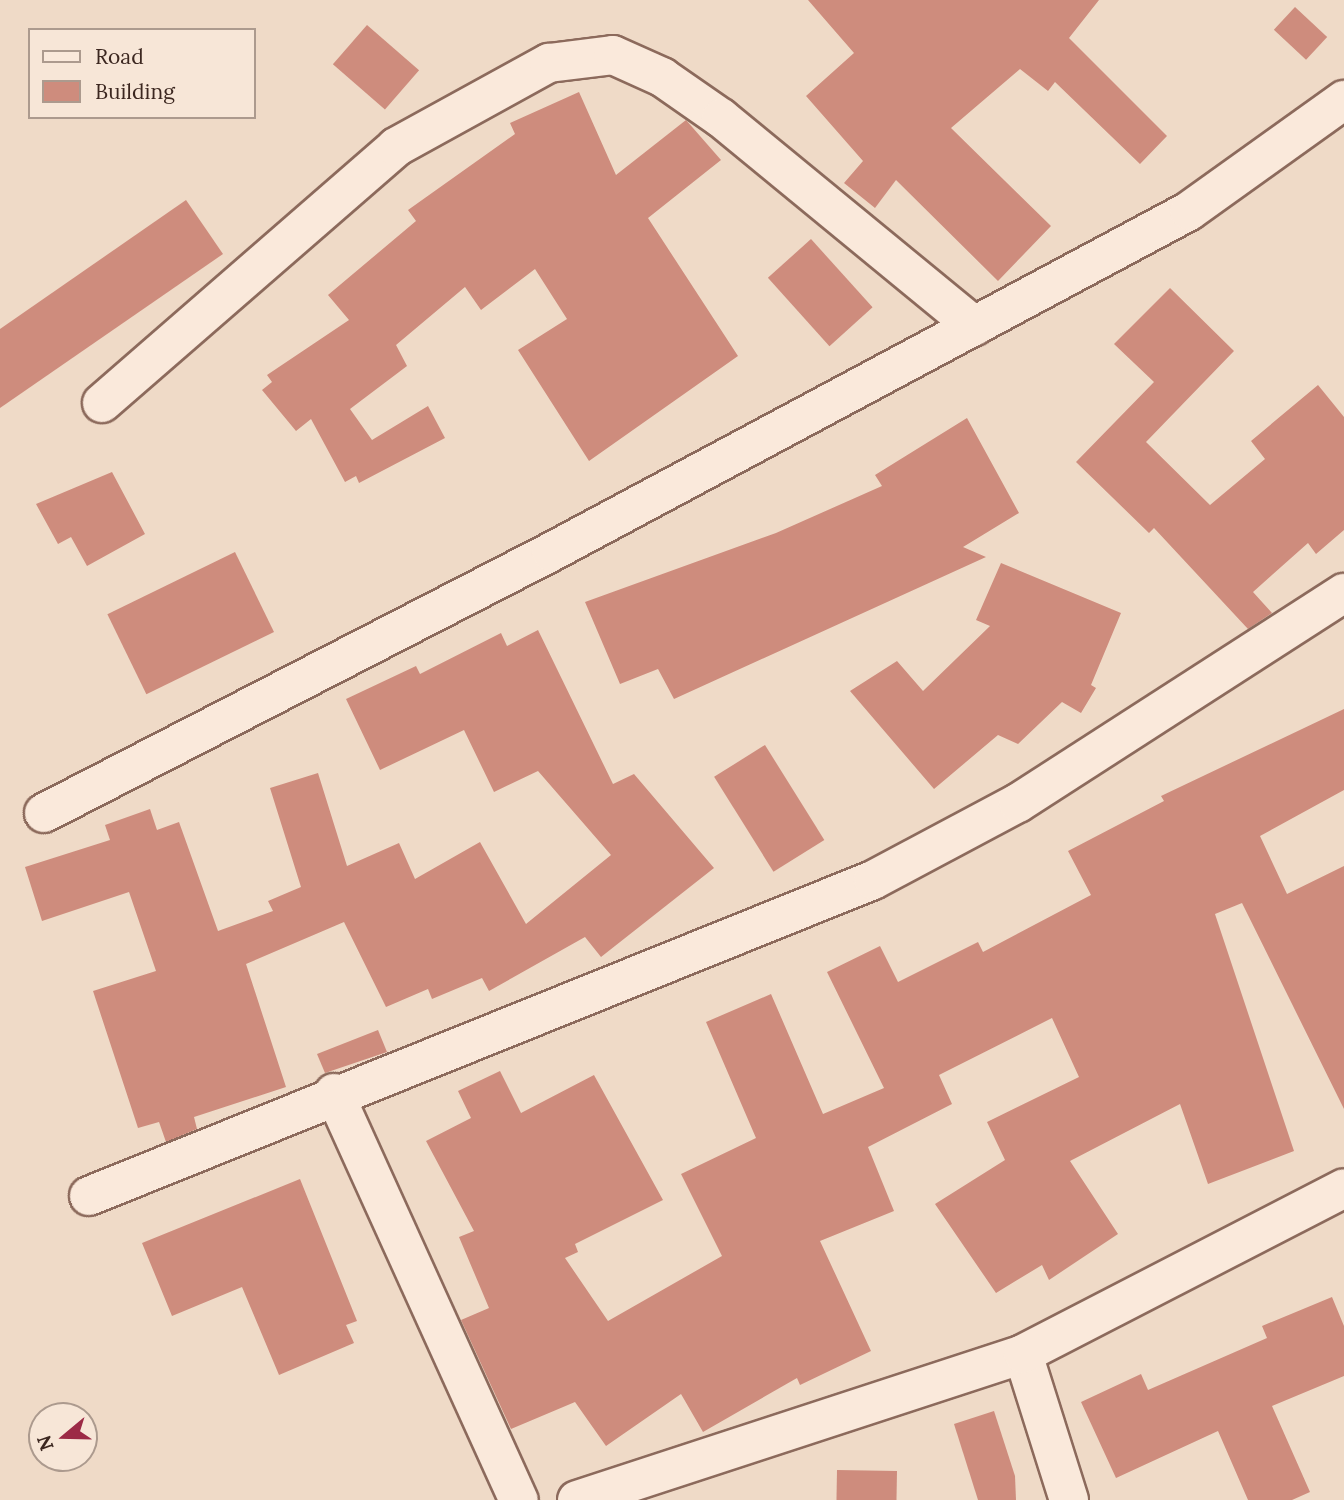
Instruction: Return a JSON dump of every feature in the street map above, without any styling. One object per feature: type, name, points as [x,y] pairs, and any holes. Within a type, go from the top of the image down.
[{"type":"street","points":[[102,403],[396,147],[549,63],[613,55],[662,77],[721,118],[974,326]]},
{"type":"street","points":[[44,813],[1189,211],[1344,100]]},
{"type":"street","points":[[89,1196],[334,1093],[873,880],[1018,803],[1341,598]]},
{"type":"street","points":[[334,1093],[519,1500]]},
{"type":"street","points":[[577,1500],[1023,1354],[1344,1188]]},
{"type":"street","points":[[1023,1354],[1069,1500]]},
{"type":"building","points":[[808,0],[1099,0],[1069,38],[1167,136],[1140,164],[1055,82],[1048,91],[1020,69],[951,128],[1051,226],[998,281],[896,180],[875,208],[844,183],[863,161],[806,96],[854,53]]},
{"type":"building","points":[[1295,7],[1327,37],[1306,60],[1274,30]]},
{"type":"building","points":[[367,25],[419,70],[385,110],[333,64]]},
{"type":"building","points":[[579,92],[616,175],[686,120],[721,160],[648,218],[738,356],[589,461],[518,350],[567,319],[535,269],[481,310],[465,287],[396,345],[407,366],[350,409],[372,440],[428,406],[445,438],[359,483],[356,476],[345,482],[311,419],[296,431],[262,390],[272,382],[267,375],[349,320],[328,295],[416,221],[408,210],[515,134],[510,123]]},
{"type":"building","points":[[186,200],[223,254],[0,408],[0,329]]},
{"type":"building","points":[[811,239],[873,307],[829,346],[768,278]]},
{"type":"building","points":[[1170,288],[1234,351],[1146,442],[1210,505],[1265,459],[1251,441],[1318,385],[1344,417],[1344,530],[1316,554],[1308,543],[1253,592],[1272,613],[1248,629],[1154,528],[1149,533],[1076,462],[1154,382],[1114,344]]},
{"type":"building","points":[[967,418],[1019,513],[963,547],[986,557],[674,699],[658,669],[620,684],[585,602],[776,533],[882,486],[875,475]]},
{"type":"building","points":[[112,472],[145,534],[87,566],[71,537],[58,544],[36,504]]},
{"type":"building","points":[[235,552],[274,632],[146,694],[107,614]]},
{"type":"building","points":[[1001,563],[1121,613],[1091,685],[1096,688],[1081,713],[1062,702],[1018,744],[998,735],[934,789],[850,691],[897,661],[923,691],[990,626],[976,620]]},
{"type":"building","points":[[538,630],[613,784],[634,774],[714,868],[601,957],[585,937],[489,991],[482,978],[432,999],[428,989],[386,1007],[344,922],[246,964],[286,1087],[194,1117],[197,1129],[166,1142],[159,1122],[138,1128],[93,991],[156,971],[129,892],[42,921],[25,867],[110,840],[105,825],[150,809],[157,830],[179,822],[218,931],[273,911],[268,901],[301,887],[270,788],[318,773],[347,866],[399,843],[415,879],[480,842],[526,924],[611,855],[538,771],[494,792],[464,730],[380,770],[346,699],[416,666],[420,674],[501,633],[507,646]]},
{"type":"building","points":[[1344,709],[1344,790],[1260,836],[1287,894],[1344,866],[1344,1109],[1242,903],[1215,914],[1294,1151],[1208,1184],[1180,1104],[1070,1161],[1118,1234],[1049,1280],[1042,1265],[996,1293],[935,1204],[1005,1160],[987,1122],[1079,1077],[1052,1018],[939,1075],[952,1104],[868,1147],[894,1211],[820,1241],[871,1351],[800,1385],[797,1378],[703,1432],[681,1394],[606,1446],[575,1402],[511,1429],[461,1320],[489,1308],[459,1237],[474,1231],[426,1141],[471,1118],[458,1091],[500,1071],[521,1113],[594,1075],[663,1200],[575,1244],[578,1252],[565,1258],[608,1321],[722,1256],[681,1174],[756,1138],[706,1022],[771,994],[823,1114],[884,1088],[827,972],[880,946],[898,982],[978,942],[983,952],[1091,895],[1068,851],[1164,801],[1161,796]]},
{"type":"building","points":[[765,745],[824,840],[773,872],[714,777]]},
{"type":"building","points":[[378,1030],[387,1052],[325,1073],[317,1054]]},
{"type":"building","points":[[300,1179],[357,1321],[346,1325],[354,1343],[279,1375],[242,1287],[172,1316],[142,1243]]},
{"type":"building","points":[[1332,1297],[1344,1326],[1344,1376],[1272,1406],[1310,1492],[1292,1500],[1248,1500],[1218,1431],[1116,1478],[1081,1402],[1141,1374],[1148,1390],[1267,1338],[1262,1326]]},
{"type":"building","points":[[994,1411],[1015,1476],[1016,1500],[978,1500],[954,1424]]},
{"type":"building","points":[[837,1470],[897,1471],[896,1500],[836,1500]]}]
